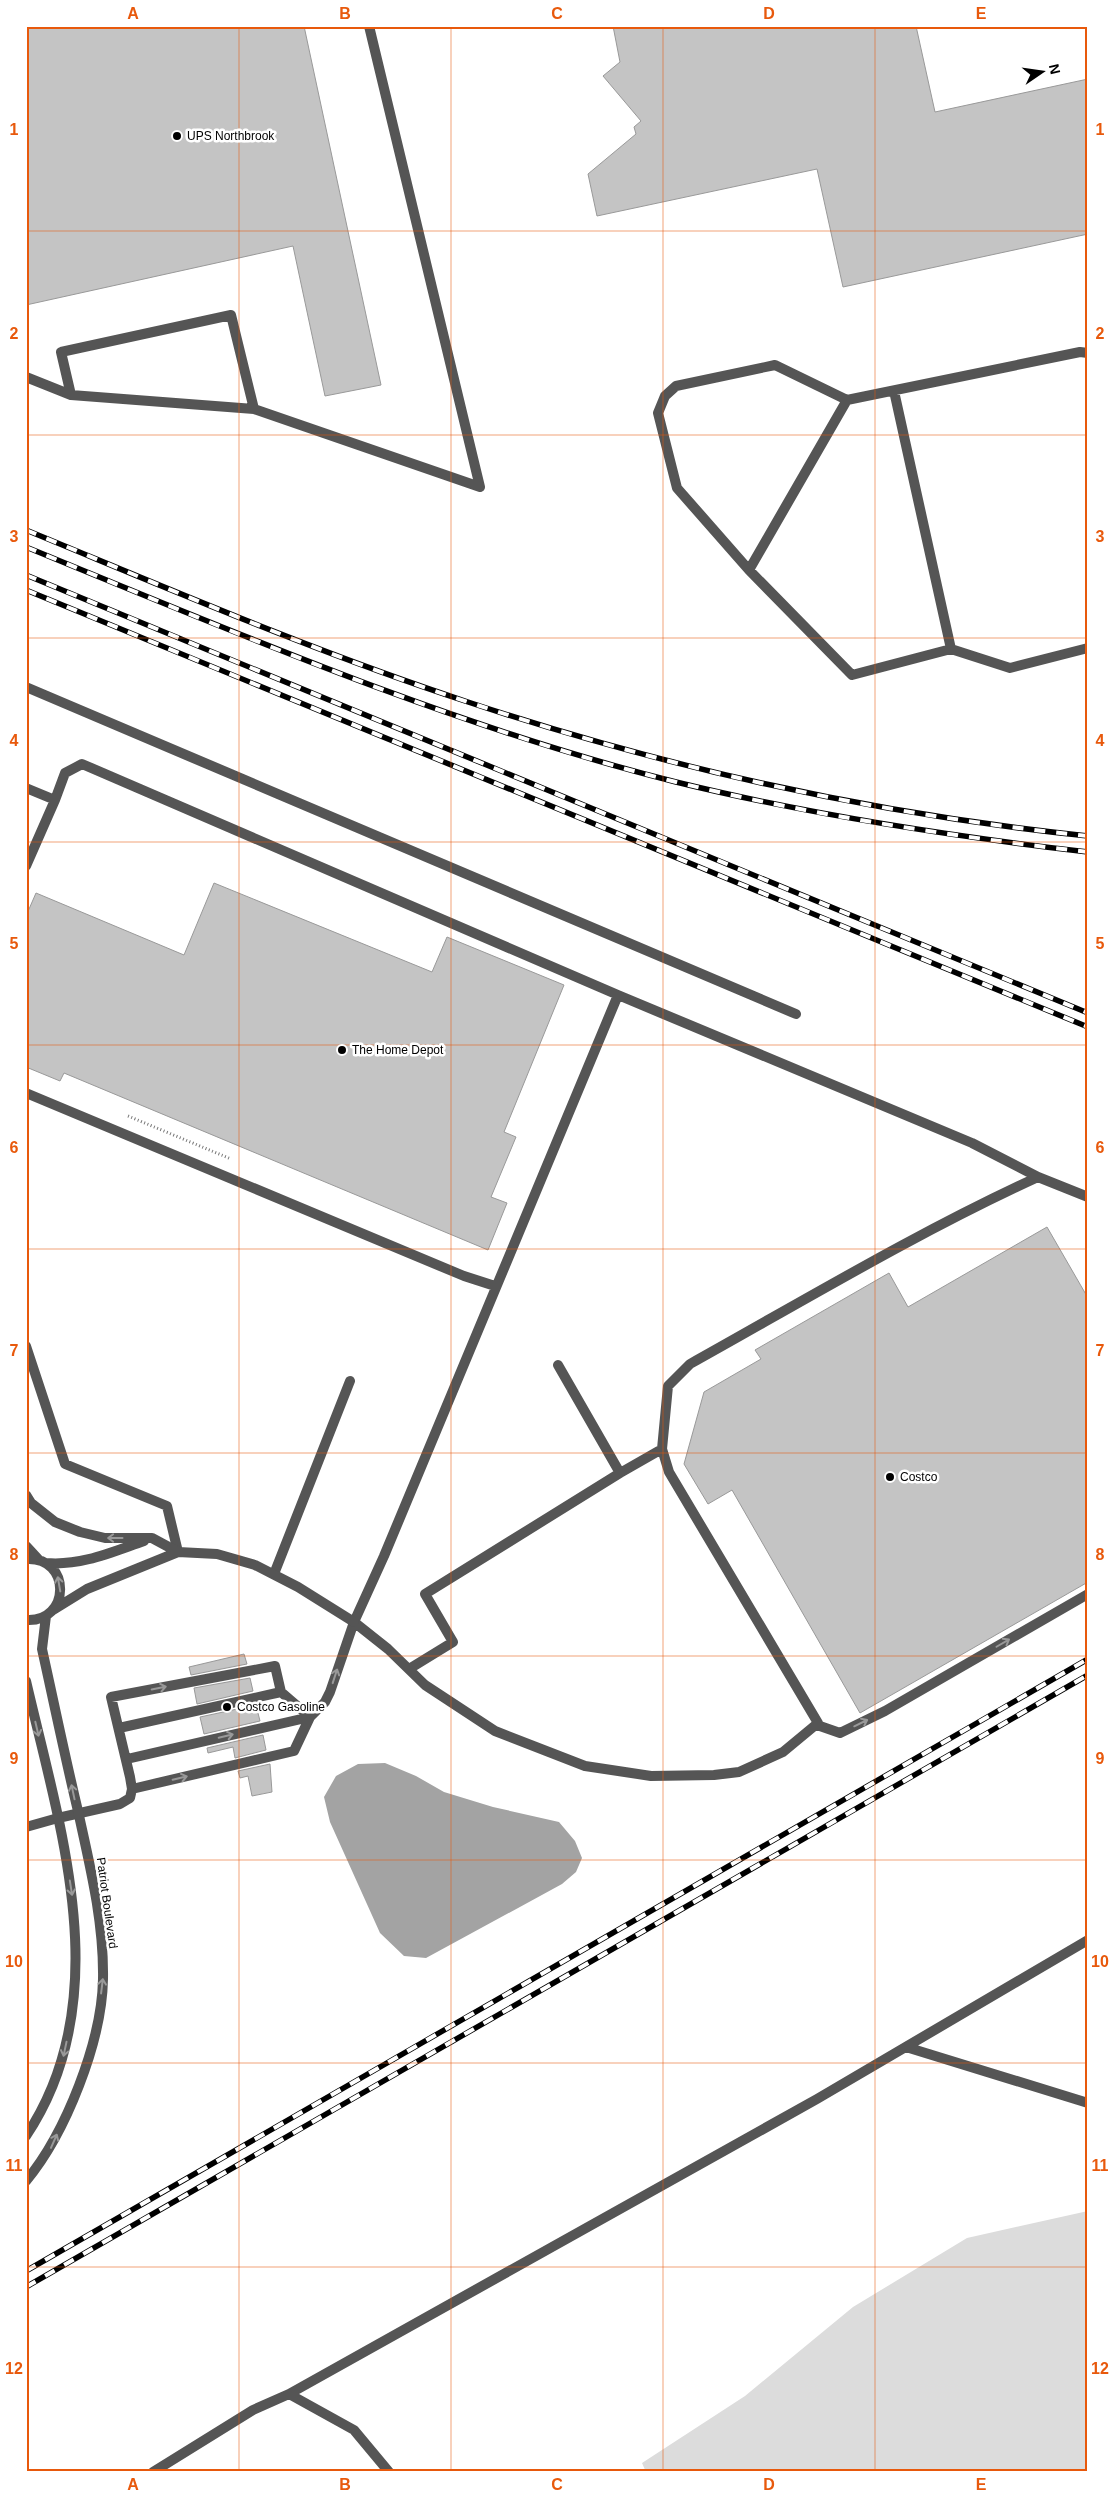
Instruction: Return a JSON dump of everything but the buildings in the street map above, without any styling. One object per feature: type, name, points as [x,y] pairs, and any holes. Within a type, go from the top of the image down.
[{"type":"street","points":[[26,377],[71,395],[254,409],[480,486],[369,26]]},
{"type":"street","points":[[71,395],[61,352],[231,315],[254,409]]},
{"type":"street","points":[[1088,353],[1080,352],[847,400],[775,365],[676,386],[665,396],[658,413],[677,488],[749,570],[852,675],[951,649],[1010,668],[1088,648]]},
{"type":"street","points":[[894,391],[951,649]]},
{"type":"street","points":[[749,570],[847,400]]},
{"type":"street","points":[[26,687],[796,1014]]},
{"type":"street","points":[[26,866],[56,800],[65,773],[82,764],[618,995],[972,1143],[1038,1177],[1088,1196]]},
{"type":"street","points":[[26,788],[56,800]]},
{"type":"street","points":[[132,1789],[294,1751],[310,1717],[325,1702],[354,1622],[384,1556],[618,995]]},
{"type":"street","points":[[26,1093],[464,1276],[495,1286]]},
{"type":"street","points":[[817,1725],[818,1723],[669,1472],[662,1449],[668,1386],[690,1364],[889,1251],[982,1203],[1038,1177]]},
{"type":"street","points":[[26,1346],[65,1464],[167,1506],[178,1552]]},
{"type":"street","points":[[558,1365],[620,1473]]},
{"type":"street","points":[[274,1574],[350,1381]]},
{"type":"street","points":[[409,1669],[453,1642],[425,1594],[662,1449]]},
{"type":"street","points":[[26,1495],[31,1503],[55,1522],[80,1532],[105,1538],[152,1538],[178,1552]]},
{"type":"street","points":[[26,1559],[61,1564],[82,1562],[152,1538]]},
{"type":"street","name":"Patriot Boulevard","points":[[26,1546],[54,1569],[61,1585],[58,1603],[49,1613],[42,1649],[98,1907],[103,1980],[93,2039],[84,2073],[50,2149],[26,2180]]},
{"type":"street","points":[[26,1620],[37,1620],[87,1589],[178,1552],[217,1554],[255,1565],[274,1574],[354,1622],[425,1685],[495,1731],[570,1760],[618,1772],[681,1776],[739,1772],[783,1752],[817,1725]]},
{"type":"street","points":[[817,1725],[840,1733],[847,1730],[885,1711],[1088,1594]]},
{"type":"street","points":[[26,1828],[58,1818],[120,1804],[130,1798],[132,1789],[127,1759],[111,1697],[275,1666],[281,1692],[310,1717]]},
{"type":"street","points":[[26,1681],[58,1818],[74,1909],[77,1946],[72,2018],[62,2063],[42,2112],[26,2136]]},
{"type":"street","points":[[119,1728],[281,1692]]},
{"type":"street","points":[[127,1759],[310,1717]]},
{"type":"street","points":[[153,2472],[253,2410],[289,2394],[817,2099],[1088,1940]]},
{"type":"street","points":[[906,2047],[1088,2103]]},
{"type":"street","points":[[289,2394],[354,2430],[389,2472]]},
{"type":"shaded area","points":[[385,1763],[416,1776],[444,1792],[493,1807],[559,1822],[575,1841],[582,1858],[576,1872],[562,1884],[426,1958],[404,1956],[380,1933],[330,1822],[324,1797],[336,1776],[358,1764]]},
{"type":"shaded area","points":[[1088,2211],[1088,2472],[646,2472],[642,2463],[745,2396],[853,2307],[967,2238]]},
{"type":"railway","points":[[26,530],[245,620],[356,663],[468,702],[620,748],[774,786],[852,802],[1009,827],[1088,836]]},
{"type":"railway","points":[[26,547],[186,613],[347,676],[510,734],[592,759],[676,782],[778,805],[932,832],[1088,852]]},
{"type":"railway","points":[[26,575],[1088,1013]]},
{"type":"railway","points":[[26,590],[1088,1027]]},
{"type":"railway","points":[[26,2271],[1088,1659]]},
{"type":"railway","points":[[26,2287],[1088,1675]]},
{"type":"place","name":"UPS Northbrook","points":[[177,136]]},
{"type":"place","name":"The Home Depot","points":[[342,1050]]},
{"type":"place","name":"Costco","points":[[890,1477]]},
{"type":"place","name":"Costco Gasoline","points":[[227,1707]]}]
